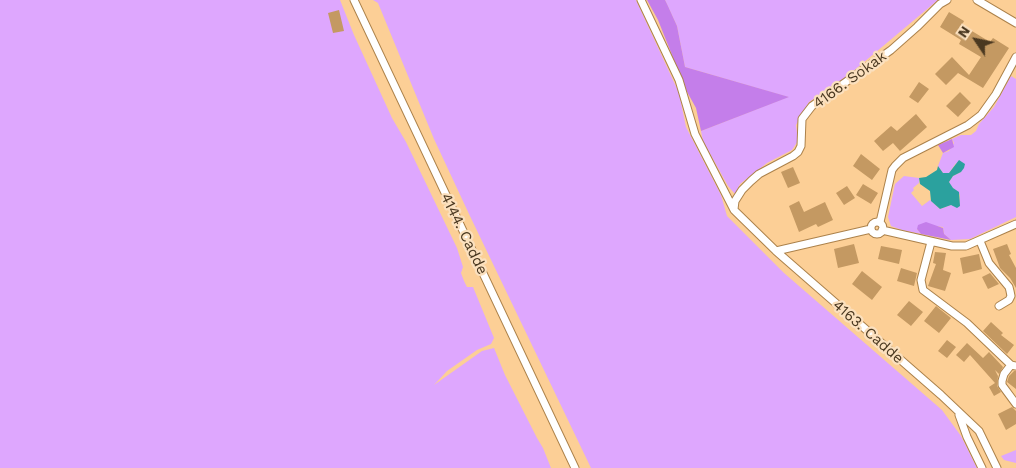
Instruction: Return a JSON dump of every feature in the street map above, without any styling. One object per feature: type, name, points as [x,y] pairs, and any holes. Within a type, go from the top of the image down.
[{"type":"street","name":"4144. Cadde","points":[[354,0],[575,468]]},
{"type":"street","name":"4163. Cadde","points":[[641,0],[679,80],[695,134],[734,210],[776,251],[941,395],[979,431],[996,468]]},
{"type":"street","name":"4166. Sokak","points":[[734,210],[735,201],[751,181],[759,174],[798,152],[802,146],[802,119],[812,106],[891,50],[940,4],[947,0]]},
{"type":"street","points":[[977,0],[1016,23]]},
{"type":"street","points":[[882,230],[880,222],[892,170],[895,166],[904,158],[963,128],[981,115],[996,94],[1016,58]]},
{"type":"street","points":[[880,222],[872,223],[871,229],[873,233],[877,234],[882,230]]},
{"type":"street","points":[[882,230],[932,242],[966,246],[1016,224]]},
{"type":"street","points":[[776,251],[871,229]]},
{"type":"street","points":[[980,241],[989,263],[1009,287],[1011,296],[1009,300],[999,306]]},
{"type":"street","points":[[932,242],[921,280],[923,290],[967,323],[1013,365],[1004,374],[1002,384],[1016,404]]},
{"type":"street","name":"4163. Cadde","points":[[959,414],[967,437],[982,468]]},
{"type":"shaded area","points":[[0,0],[340,0],[392,118],[406,142],[457,248],[463,267],[461,273],[464,281],[467,287],[473,287],[494,338],[491,344],[477,350],[447,371],[434,385],[482,351],[494,348],[505,375],[543,448],[551,468],[0,468]]},
{"type":"shaded area","points":[[373,0],[636,0],[679,93],[686,127],[721,195],[727,216],[784,273],[942,410],[961,436],[977,468],[591,468],[434,139],[378,3]]},
{"type":"shaded area","points":[[647,0],[665,0],[677,26],[685,67],[789,97],[701,131],[696,108],[686,90],[658,20]]},
{"type":"shaded area","points":[[665,0],[938,0],[845,78],[809,102],[796,125],[798,141],[792,150],[767,163],[740,184],[735,194],[728,186],[703,141],[701,131],[788,97],[685,67],[677,26]]},
{"type":"shaded area","points":[[1011,76],[1016,79],[1016,217],[970,239],[951,240],[944,234],[943,227],[935,226],[917,229],[921,234],[891,226],[888,217],[895,184],[904,176],[919,178],[919,183],[913,188],[914,190],[911,193],[922,206],[930,200],[940,209],[951,205],[959,207],[960,195],[949,182],[953,176],[961,172],[956,163],[949,173],[943,173],[938,166],[943,153],[949,151],[954,143],[952,139],[961,135],[971,135],[976,131],[979,124],[994,107]]},
{"type":"shaded area","points":[[952,139],[954,147],[943,153],[938,145]]},
{"type":"shaded area","points":[[926,222],[943,228],[944,234],[951,240],[921,234],[917,229],[918,225]]},
{"type":"shaded area","points":[[1016,450],[1016,463],[1004,460],[1001,456]]},
{"type":"water","points":[[959,160],[965,164],[964,168],[953,176],[949,182],[959,192],[960,206],[957,208],[951,205],[940,209],[931,201],[930,191],[920,184],[919,178],[926,177],[937,170],[938,166],[943,173],[949,173]]},
{"type":"building","points":[[339,10],[344,31],[333,33],[328,13]]},
{"type":"building","points":[[949,12],[964,21],[962,25],[990,42],[993,38],[1009,48],[983,88],[958,73],[946,85],[935,74],[952,57],[969,75],[981,57],[959,44],[961,40],[940,27]]},
{"type":"building","points":[[919,82],[929,89],[918,103],[909,97]]},
{"type":"building","points":[[960,92],[971,103],[958,117],[946,106]]},
{"type":"building","points":[[916,114],[927,127],[900,151],[893,143],[883,151],[874,141],[891,126],[897,131]]},
{"type":"building","points":[[861,154],[880,169],[872,180],[853,166]]},
{"type":"building","points":[[793,167],[800,183],[788,188],[781,172]]},
{"type":"building","points":[[863,184],[878,193],[871,204],[856,195]]},
{"type":"building","points":[[847,186],[855,198],[844,205],[836,193]]},
{"type":"building","points":[[799,201],[804,212],[825,202],[833,220],[818,227],[816,224],[799,232],[789,206]]},
{"type":"building","points":[[854,244],[859,263],[838,268],[834,249]]},
{"type":"building","points":[[1007,244],[1011,254],[1009,255],[1016,268],[1016,288],[1010,278],[1000,268],[993,249]]},
{"type":"building","points":[[881,246],[902,250],[899,264],[878,259]]},
{"type":"building","points":[[935,252],[946,253],[943,270],[951,273],[945,291],[928,286],[936,264],[933,263]]},
{"type":"building","points":[[979,254],[982,269],[963,274],[960,258]]},
{"type":"building","points":[[901,268],[917,273],[914,286],[897,281]]},
{"type":"building","points":[[862,271],[882,287],[872,300],[852,284]]},
{"type":"building","points":[[990,273],[999,284],[988,289],[982,277]]},
{"type":"building","points":[[909,301],[923,312],[911,326],[897,315]]},
{"type":"building","points":[[936,306],[951,318],[939,333],[924,321]]},
{"type":"building","points":[[991,322],[1003,333],[1001,335],[1014,345],[1007,354],[983,331]]},
{"type":"building","points":[[947,340],[956,347],[947,358],[938,351]]},
{"type":"building","points":[[967,343],[983,358],[989,352],[1003,367],[999,374],[995,370],[998,376],[997,386],[1001,392],[994,396],[989,387],[995,383],[970,355],[964,362],[956,355]]},
{"type":"building","points":[[1016,371],[1016,389],[1007,382],[1009,376]]},
{"type":"building","points":[[1012,407],[1016,411],[1016,424],[1006,430],[998,414]]}]
